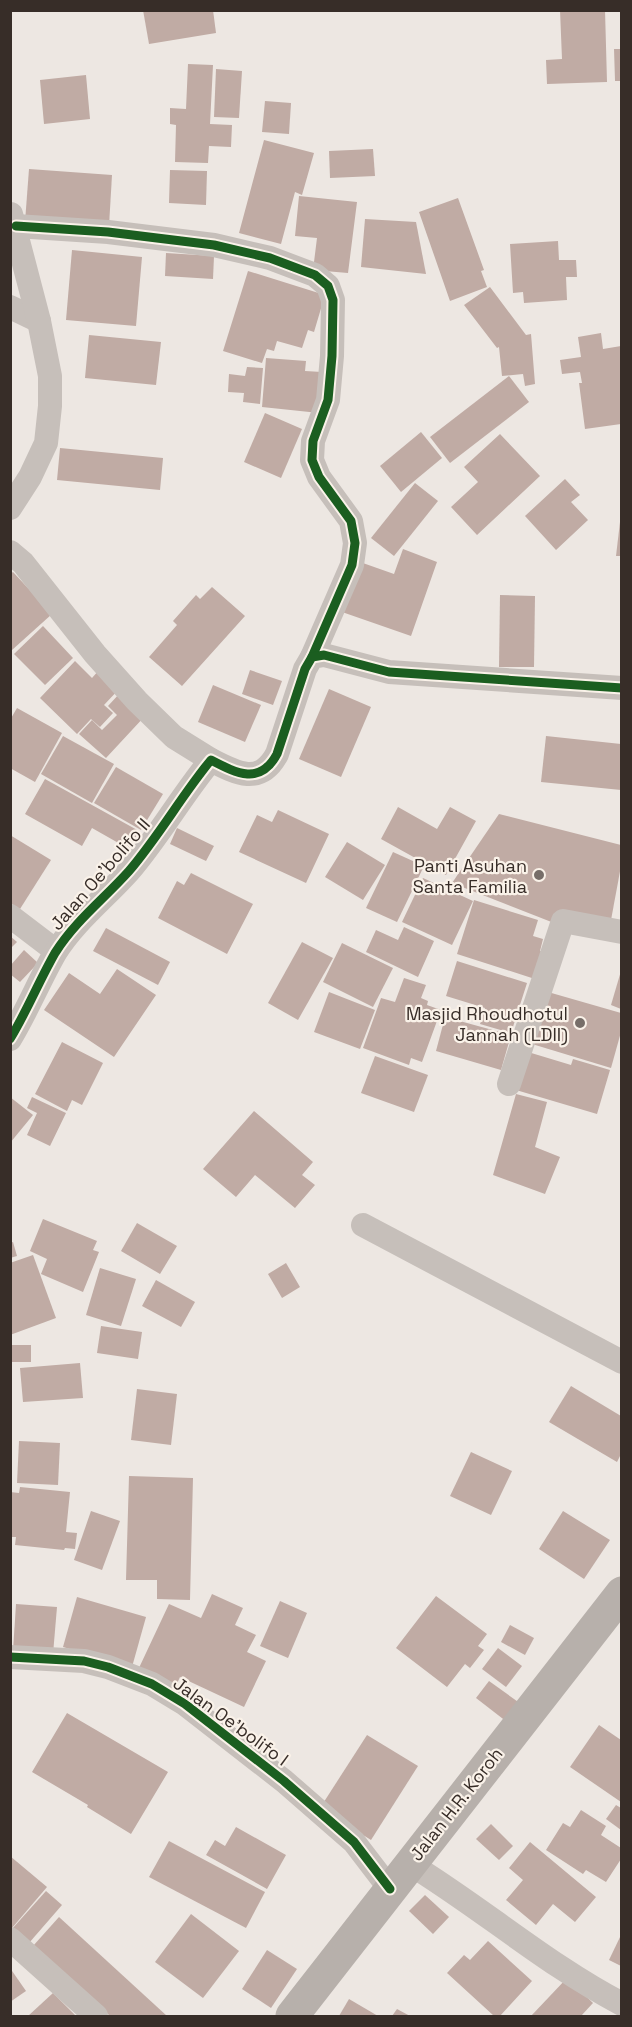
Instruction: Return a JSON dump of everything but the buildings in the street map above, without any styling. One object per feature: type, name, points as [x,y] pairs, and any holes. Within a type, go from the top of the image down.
[{"type":"main road","name":"Jalan H.R. Koroh","points":[[292,2016],[621,1593]]},
{"type":"street","points":[[10,508],[30,477],[46,443],[50,406],[50,376],[39,321],[13,219],[214,245],[270,258],[315,275],[328,286],[333,300],[328,400],[313,441],[312,460],[319,477],[351,521],[355,543],[352,565],[305,669],[271,766],[260,773],[234,772],[174,737],[137,701],[95,654],[23,564],[10,552]]},
{"type":"street","points":[[10,307],[39,321]]},
{"type":"street","points":[[312,657],[324,656],[389,672],[621,688]]},
{"type":"street","name":"Jalan Oe'bolifo II","points":[[10,1039],[56,951],[90,908],[127,873],[140,857],[189,787],[211,760]]},
{"type":"street","points":[[10,916],[56,951]]},
{"type":"street","points":[[509,1084],[563,921],[621,932]]},
{"type":"street","points":[[363,1225],[621,1362]]},
{"type":"street","name":"Jalan Oe'bolifo I","points":[[10,1657],[84,1661],[108,1667],[152,1684],[184,1704],[284,1781],[354,1842],[400,1876]]},
{"type":"street","points":[[400,1876],[443,1884],[587,1986],[621,2004]]},
{"type":"street","points":[[10,1939],[96,2016]]},
{"type":"cycle path","points":[[16,226],[108,232],[214,245],[270,258],[315,275],[328,286],[333,300],[328,400],[313,441],[312,460],[319,477],[351,521],[355,543],[352,565],[312,657]]},
{"type":"cycle path","points":[[10,1039],[63,941],[140,858],[211,760],[229,769],[247,774],[263,770],[270,764],[277,754],[305,669],[312,657],[324,655],[389,672],[622,688]]},
{"type":"cycle path","points":[[10,1657],[84,1661],[108,1667],[152,1684],[185,1704],[284,1781],[354,1842],[390,1889]]},
{"type":"place","name":"Panti Asuhan Santa Familia","points":[[539,875]]},
{"type":"place","name":"Masjid Rhoudhotul Jannah (LDII)","points":[[580,1023]]}]
